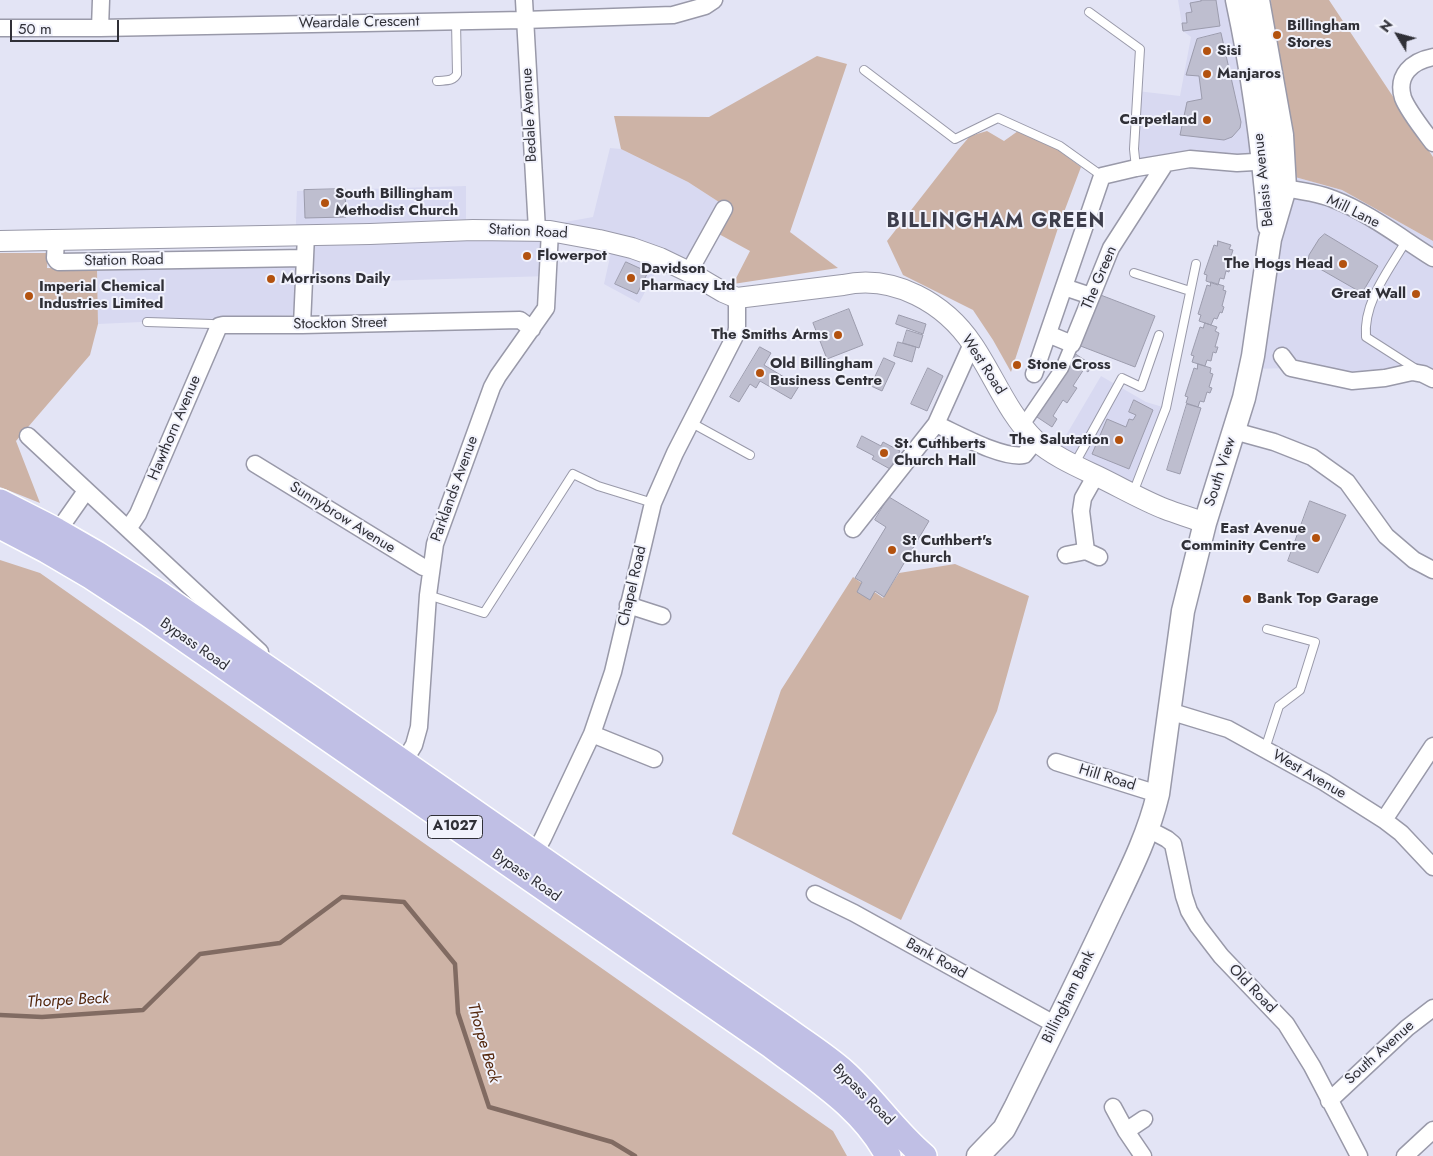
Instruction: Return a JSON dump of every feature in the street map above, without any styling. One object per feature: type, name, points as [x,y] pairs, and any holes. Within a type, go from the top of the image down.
[{"type":"main road","name":"Belasis Avenue","points":[[1237,0],[1274,161],[1275,187],[1270,239]]},
{"type":"main road","name":"Belasis Avenue","points":[[1258,0],[1281,126],[1274,161]]},
{"type":"main road","name":"South View","points":[[1158,794],[1183,611],[1205,523],[1244,398],[1253,356],[1270,239]]},
{"type":"main road","name":"Bypass Road","points":[[0,502],[52,541],[92,577],[528,864],[786,1028],[844,1072],[874,1102],[903,1137],[924,1156]]},
{"type":"main road","name":"Bypass Road","points":[[0,526],[97,554],[155,591],[306,694],[403,763],[528,864],[831,1090],[859,1115],[875,1134],[888,1156]]},
{"type":"main road","points":[[1148,829],[1158,794]]},
{"type":"main road","name":"Billingham Bank","points":[[978,1156],[1004,1129],[1056,1025],[1148,829]]},
{"type":"main road","points":[[1003,1156],[1004,1129]]},
{"type":"street","points":[[100,0],[100,28]]},
{"type":"street","name":"Bedale Avenue","points":[[524,0],[524,20],[543,230]]},
{"type":"street","name":"Weardale Crescent","points":[[0,28],[100,28],[524,20],[673,15],[705,6],[714,0]]},
{"type":"street","points":[[1433,57],[1422,59],[1412,65],[1404,75],[1402,86],[1403,98],[1417,122],[1433,143]]},
{"type":"street","points":[[1102,176],[1190,159],[1237,163],[1274,161]]},
{"type":"street","name":"The Green","points":[[1029,433],[1062,368],[1110,248],[1165,164]]},
{"type":"street","name":"The Green","points":[[1034,374],[1102,176]]},
{"type":"street","name":"Mill Lane","points":[[1275,187],[1332,198],[1354,209],[1433,258]]},
{"type":"street","points":[[689,272],[724,209]]},
{"type":"street","name":"Station Road","points":[[0,241],[543,230],[632,248],[660,258],[737,298]]},
{"type":"street","name":"Parklands Avenue","points":[[403,763],[414,745],[419,727],[428,595],[435,544],[492,387],[546,308],[543,230]]},
{"type":"street","points":[[302,324],[306,235]]},
{"type":"street","name":"Station Road","points":[[56,239],[55,258],[59,262],[305,258]]},
{"type":"street","name":"West Road","points":[[737,298],[856,282],[876,282],[904,288],[939,309],[952,321],[972,344],[1000,392],[1029,433],[1058,456],[1164,509],[1205,523]]},
{"type":"street","points":[[1064,287],[1091,296]]},
{"type":"street","name":"Chapel Road","points":[[528,864],[592,734],[613,672],[653,503],[690,422],[736,334],[737,298]]},
{"type":"street","name":"Stockton Street","points":[[219,326],[520,320],[532,329]]},
{"type":"street","name":"Hawthorn Avenue","points":[[128,529],[138,514],[219,326]]},
{"type":"street","points":[[1048,334],[1072,344]]},
{"type":"street","points":[[853,529],[936,424],[972,344]]},
{"type":"street","points":[[1282,356],[1291,368],[1352,381],[1384,378],[1412,372],[1428,376]]},
{"type":"street","points":[[936,424],[1001,453],[1018,456],[1024,455],[1029,433]]},
{"type":"street","points":[[1234,432],[1274,442],[1312,457],[1347,482],[1386,536],[1414,560],[1433,570]]},
{"type":"street","name":"Bypass Road","points":[[28,436],[306,694]]},
{"type":"street","name":"Sunnybrow Avenue","points":[[255,464],[423,567],[431,568]]},
{"type":"street","points":[[1066,555],[1092,554],[1081,511],[1083,498],[1096,475]]},
{"type":"street","points":[[52,541],[86,491]]},
{"type":"street","points":[[628,605],[662,616]]},
{"type":"street","name":"West Avenue","points":[[1169,711],[1228,729],[1324,782],[1401,833],[1433,867]]},
{"type":"street","points":[[592,734],[654,759]]},
{"type":"street","points":[[1384,820],[1433,746]]},
{"type":"street","name":"Hill Road","points":[[1056,762],[1158,794]]},
{"type":"street","name":"Old Road","points":[[1148,829],[1168,839],[1173,844],[1184,896],[1193,919],[1221,956],[1286,1024],[1312,1066],[1359,1156]]},
{"type":"street","name":"Bank Road","points":[[815,894],[1056,1025]]},
{"type":"street","name":"South Avenue","points":[[1329,1101],[1407,1028],[1433,1008]]},
{"type":"street","points":[[1113,1107],[1143,1156]]},
{"type":"street","points":[[1126,1131],[1144,1119]]},
{"type":"street","points":[[1405,1156],[1433,1130]]},
{"type":"lane","points":[[1089,12],[1140,49],[1134,149],[1136,168]]},
{"type":"lane","points":[[437,81],[452,80],[457,74],[456,21]]},
{"type":"lane","points":[[864,70],[955,139],[998,118],[1060,146],[1102,176]]},
{"type":"lane","points":[[1406,241],[1372,298],[1365,328],[1366,337],[1428,376]]},
{"type":"lane","points":[[1133,493],[1166,408],[1196,264]]},
{"type":"lane","points":[[1134,273],[1190,291]]},
{"type":"lane","name":"Stockton Street","points":[[147,322],[212,324],[219,326]]},
{"type":"lane","points":[[1074,464],[1122,378],[1141,387],[1159,336]]},
{"type":"lane","points":[[690,422],[750,455]]},
{"type":"lane","points":[[428,595],[484,613],[572,474],[598,486],[653,503]]},
{"type":"lane","points":[[1265,749],[1279,706],[1300,690],[1314,642],[1267,629]]},
{"type":"shaded area","points":[[1178,0],[1271,0],[1272,27],[1295,177],[1342,190],[1433,241],[1433,379],[1384,378],[1291,368],[1250,369],[1270,239],[1264,161],[1136,168],[1137,91],[1180,96],[1191,37],[1183,31]]},
{"type":"shaded area","points":[[1271,0],[1329,0],[1433,157],[1433,241],[1342,190],[1295,177],[1272,27]]},
{"type":"shaded area","points":[[817,56],[847,64],[790,232],[838,268],[733,284],[750,251],[717,233],[722,204],[688,182],[621,149],[614,116],[709,117]]},
{"type":"shaded area","name":"BILLINGHAM GREEN","points":[[987,131],[1004,141],[1018,131],[1057,149],[1081,167],[1058,228],[1011,372],[973,310],[903,275],[887,241],[970,136]]},
{"type":"shaded area","points":[[610,148],[621,149],[688,182],[722,204],[688,268],[664,257],[639,303],[604,284],[612,248],[553,237],[550,276],[309,283],[294,315],[98,324],[97,269],[298,262],[297,191],[466,186],[466,223],[554,224],[593,217]]},
{"type":"shaded area","points":[[0,253],[48,253],[47,268],[97,269],[98,324],[90,355],[16,441],[40,503],[0,487]]},
{"type":"shaded area","points":[[1101,376],[1146,402],[1166,408],[1133,493],[1055,454]]},
{"type":"shaded area","points":[[0,560],[40,573],[833,1131],[847,1156],[0,1156]]},
{"type":"shaded area","points":[[955,564],[1029,596],[997,711],[901,920],[732,834],[781,690],[853,577],[883,598],[899,573]]},
{"type":"building","points":[[1201,0],[1216,0],[1220,26],[1183,31],[1182,23],[1187,23],[1186,13],[1192,12],[1190,3]]},
{"type":"building","points":[[1221,33],[1241,122],[1240,128],[1232,137],[1224,140],[1180,135],[1187,102],[1202,99],[1199,76],[1186,75],[1197,39]]},
{"type":"building","name":"South Billingham Methodist Church","points":[[345,189],[346,217],[305,218],[304,190]]},
{"type":"building","name":"The Hogs Head","points":[[1325,234],[1378,266],[1362,293],[1308,262],[1309,255],[1319,239]]},
{"type":"building","points":[[1218,241],[1231,245],[1229,249],[1233,250],[1228,266],[1230,267],[1229,272],[1226,271],[1224,279],[1220,278],[1218,285],[1206,281],[1207,275],[1204,274],[1214,245],[1217,246]]},
{"type":"building","name":"Davidson Pharmacy Ltd","points":[[626,262],[648,272],[637,294],[615,284]]},
{"type":"building","points":[[1211,282],[1224,286],[1223,290],[1226,291],[1222,313],[1220,312],[1217,319],[1214,318],[1211,325],[1199,321],[1201,315],[1198,314],[1207,285],[1210,286]]},
{"type":"building","points":[[1098,294],[1155,316],[1135,367],[1078,345]]},
{"type":"building","name":"The Smiths Arms","points":[[849,309],[863,345],[827,359],[813,323]]},
{"type":"building","points":[[899,315],[926,324],[923,334],[896,324]]},
{"type":"building","points":[[1205,323],[1217,327],[1215,331],[1219,333],[1215,347],[1218,347],[1216,353],[1213,352],[1211,361],[1207,360],[1205,366],[1192,362],[1194,356],[1191,355],[1200,327],[1203,328]]},
{"type":"building","points":[[907,330],[923,335],[919,348],[903,343]]},
{"type":"building","points":[[898,342],[916,347],[912,362],[894,356]]},
{"type":"building","name":"Old Billingham Business Centre","points":[[760,347],[771,353],[764,365],[799,386],[791,399],[760,381],[756,388],[750,384],[739,402],[730,397]]},
{"type":"building","points":[[1074,353],[1092,365],[1088,372],[1084,369],[1073,386],[1077,388],[1067,403],[1063,400],[1053,416],[1057,419],[1052,427],[1034,415]]},
{"type":"building","points":[[884,358],[895,363],[882,391],[871,386]]},
{"type":"building","points":[[1198,364],[1211,368],[1210,373],[1213,374],[1209,387],[1212,388],[1210,393],[1207,392],[1204,402],[1200,401],[1198,407],[1186,403],[1188,397],[1185,396],[1194,368],[1197,369]]},
{"type":"building","points":[[928,368],[943,376],[927,411],[911,404]]},
{"type":"building","name":"The Salutation","points":[[1134,400],[1153,410],[1129,469],[1092,454],[1107,419],[1126,427],[1129,419],[1133,420],[1136,415],[1129,412]]},
{"type":"building","points":[[1187,404],[1201,408],[1180,474],[1167,470]]},
{"type":"building","name":"St. Cuthberts Church Hall","points":[[862,436],[881,446],[883,442],[900,451],[890,469],[872,459],[874,456],[857,447]]},
{"type":"building","name":"St Cuthbert's Church","points":[[889,497],[929,521],[884,597],[875,591],[870,600],[857,592],[862,582],[855,578],[886,527],[875,520]]},
{"type":"building","name":"East Avenue Comminity Centre","points":[[1310,501],[1346,515],[1318,573],[1288,561]]},
{"type":"waterway","name":"Thorpe Beck","points":[[0,1015],[42,1017],[143,1010],[200,954],[280,943],[342,897],[404,902],[455,964],[458,1013],[489,1107],[612,1142],[635,1156]]},
{"type":"place","name":"Billingham Stores","points":[[1277,35]]},
{"type":"place","name":"Sisi","points":[[1207,51]]},
{"type":"place","name":"Manjaros","points":[[1207,74]]},
{"type":"place","name":"Carpetland","points":[[1207,120]]},
{"type":"place","name":"South Billingham Methodist Church","points":[[325,203]]},
{"type":"place","name":"Flowerpot","points":[[527,256]]},
{"type":"place","name":"The Hogs Head","points":[[1343,264]]},
{"type":"place","name":"Davidson Pharmacy Ltd","points":[[631,278]]},
{"type":"place","name":"Morrisons Daily","points":[[271,279]]},
{"type":"place","name":"Great Wall","points":[[1416,294]]},
{"type":"place","name":"Imperial Chemical Industries Limited","points":[[29,296]]},
{"type":"place","name":"The Smiths Arms","points":[[838,335]]},
{"type":"place","name":"Stone Cross","points":[[1017,365]]},
{"type":"place","name":"Old Billingham Business Centre","points":[[760,373]]},
{"type":"place","name":"The Salutation","points":[[1119,440]]},
{"type":"place","name":"St. Cuthberts Church Hall","points":[[884,453]]},
{"type":"place","name":"East Avenue Comminity Centre","points":[[1316,538]]},
{"type":"place","name":"St Cuthbert's Church","points":[[892,550]]},
{"type":"place","name":"Bank Top Garage","points":[[1247,599]]},
{"type":"district","name":"BILLINGHAM GREEN","points":[[996,222]]}]
